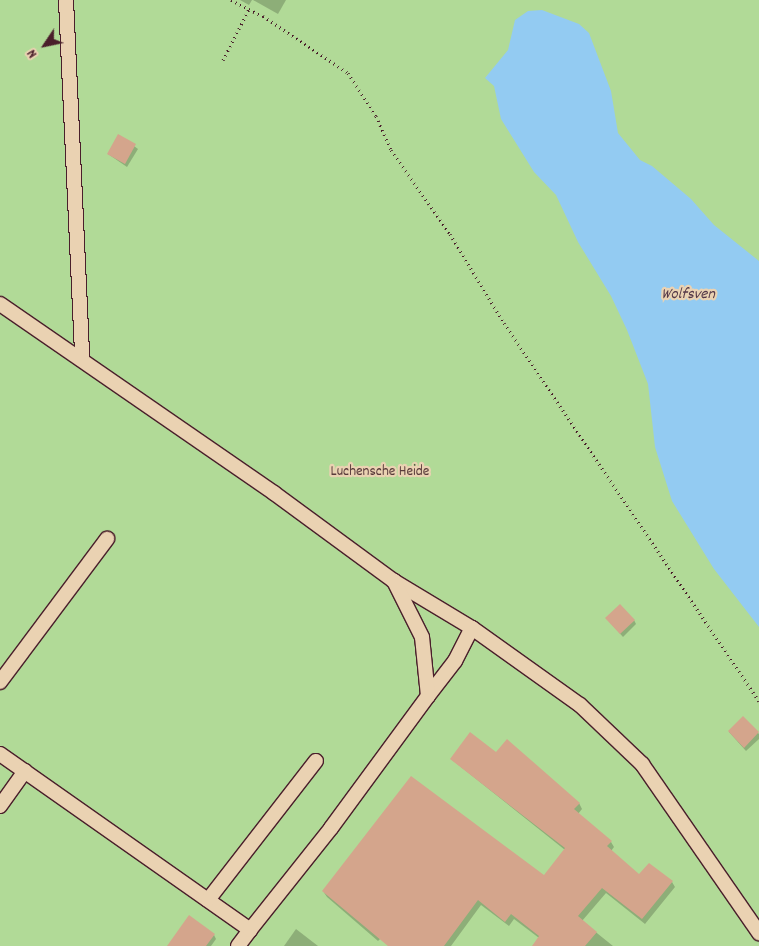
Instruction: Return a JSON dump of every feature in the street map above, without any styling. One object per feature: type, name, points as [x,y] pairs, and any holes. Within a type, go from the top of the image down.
[{"type":"lane","points":[[66,0],[82,358]]},
{"type":"lane","points":[[0,304],[82,358],[394,581],[472,628],[580,705],[636,757],[759,933]]},
{"type":"lane","points":[[0,682],[107,540]]},
{"type":"lane","points":[[394,581],[422,637],[428,696]]},
{"type":"lane","points":[[238,946],[331,828],[455,661],[472,628]]},
{"type":"lane","points":[[0,754],[250,930]]},
{"type":"lane","points":[[208,900],[316,761]]},
{"type":"lane","points":[[0,806],[24,771]]},
{"type":"path","points":[[231,0],[348,73],[376,116],[391,150],[450,234],[504,323],[759,701]]},
{"type":"path","points":[[224,60],[249,10]]},
{"type":"green space","name":"Luchensche Heide","points":[[0,0],[759,0],[759,946],[0,946]]},
{"type":"water","name":"Wolfsven","points":[[542,10],[579,24],[589,33],[611,91],[618,133],[640,160],[652,166],[691,199],[714,225],[759,261],[759,627],[714,569],[672,501],[655,447],[648,384],[627,330],[611,296],[578,242],[556,195],[534,172],[501,119],[494,86],[485,78],[508,50],[515,20],[528,11]]},
{"type":"building","points":[[118,134],[136,144],[125,164],[107,154]]},
{"type":"building","points":[[620,604],[635,620],[620,634],[605,618]]},
{"type":"building","points":[[743,716],[759,732],[744,748],[728,731]]},
{"type":"building","points":[[470,732],[496,752],[507,739],[580,803],[574,809],[612,841],[607,846],[639,874],[649,863],[673,881],[642,919],[602,888],[578,916],[597,932],[585,946],[532,946],[539,936],[511,914],[505,922],[478,900],[444,946],[388,946],[322,891],[411,776],[544,875],[565,848],[450,759]]},
{"type":"building","points":[[189,915],[215,934],[206,946],[167,946]]}]
